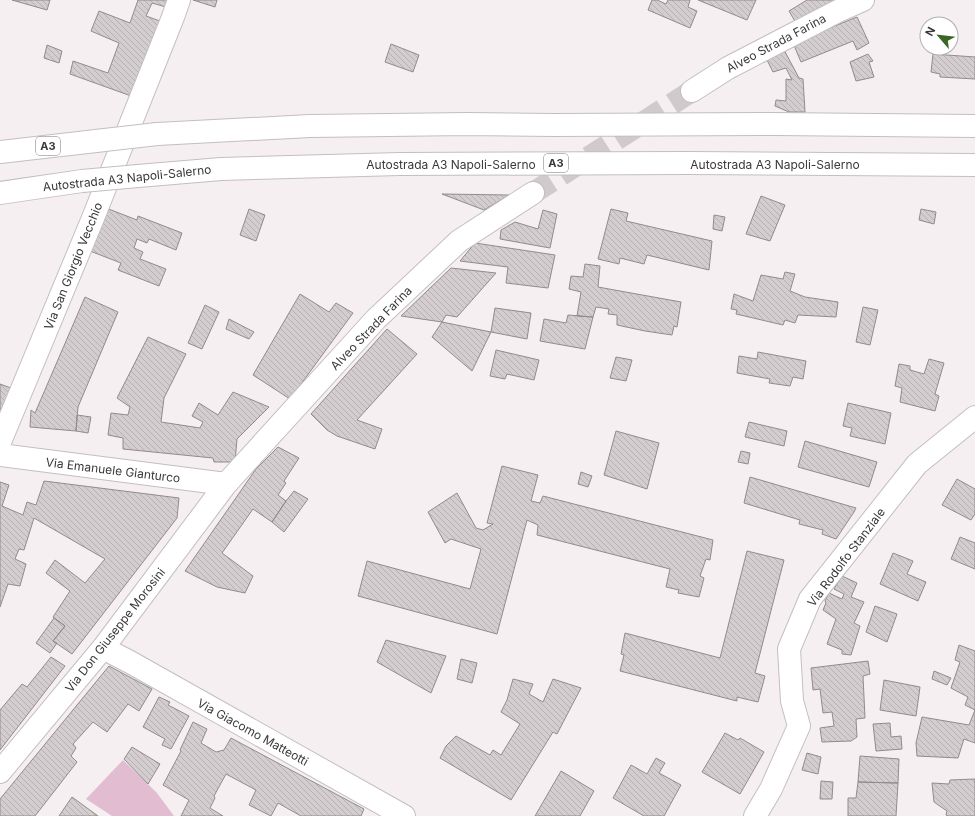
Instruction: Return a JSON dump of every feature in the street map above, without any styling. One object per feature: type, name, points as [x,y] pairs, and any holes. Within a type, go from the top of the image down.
[{"type":"main road","name":"Via San Giorgio Vecchio","points":[[0,442],[93,218],[173,17],[178,0]]},
{"type":"main road","name":"Alveo Strada Farina","points":[[692,91],[728,68],[838,11],[863,0]]},
{"type":"main road","name":"A3","points":[[0,152],[157,134],[310,126],[467,124],[774,124],[975,126]]},
{"type":"main road","name":"Autostrada A3 Napoli-Salerno","points":[[0,193],[82,181],[221,169],[400,164],[688,163],[975,165]]},
{"type":"main road","name":"Alveo Strada Farina","points":[[226,484],[376,319],[459,241],[533,193]]},
{"type":"main road","name":"Via Rodolfo Stanziale","points":[[755,816],[772,789],[799,726],[792,701],[789,649],[810,599],[917,464],[975,417]]},
{"type":"main road","name":"Via Emanuele Gianturco","points":[[0,455],[226,484]]},
{"type":"main road","name":"Via Don Giuseppe Morosini","points":[[0,772],[103,648],[226,484]]},
{"type":"main road","name":"Via Giacomo Matteotti","points":[[103,648],[404,816]]},
{"type":"shaded area","points":[[123,760],[157,793],[174,816],[112,816],[86,799]]},
{"type":"building","points":[[12,0],[50,0],[47,10]]},
{"type":"building","points":[[138,0],[169,0],[166,7],[152,3],[146,16],[160,21],[134,97],[70,74],[73,61],[108,73],[119,43],[91,31],[99,11],[130,23]]},
{"type":"building","points":[[193,0],[217,0],[215,7]]},
{"type":"building","points":[[652,0],[657,0],[666,4],[668,0],[690,0],[688,7],[697,11],[690,28],[648,10]]},
{"type":"building","points":[[698,0],[756,0],[747,20]]},
{"type":"building","points":[[807,0],[835,0],[837,3],[796,23],[789,11]]},
{"type":"building","points":[[857,17],[869,43],[857,50],[853,41],[801,62],[793,43]]},
{"type":"building","points":[[391,44],[419,55],[413,72],[385,62]]},
{"type":"building","points":[[47,45],[62,51],[59,63],[44,58]]},
{"type":"building","points":[[783,48],[799,78],[803,79],[805,112],[789,112],[775,106],[776,100],[786,101],[786,79],[792,80],[786,68],[773,72],[765,56]]},
{"type":"building","points":[[868,54],[873,61],[869,62],[874,77],[856,81],[850,62]]},
{"type":"building","points":[[933,56],[975,57],[975,79],[940,77],[940,74],[931,72]]},
{"type":"building","points":[[442,194],[509,195],[484,210]]},
{"type":"building","points":[[761,196],[785,205],[770,241],[746,234]]},
{"type":"building","points":[[106,208],[137,220],[138,216],[182,233],[176,250],[149,239],[147,243],[137,239],[134,248],[143,252],[140,259],[166,269],[159,286],[118,270],[121,263],[90,251]]},
{"type":"building","points":[[249,209],[265,215],[256,241],[240,235]]},
{"type":"building","points":[[611,209],[628,213],[626,221],[712,241],[709,270],[647,255],[644,264],[620,258],[619,264],[598,259]]},
{"type":"building","points":[[921,209],[936,212],[934,224],[919,220]]},
{"type":"building","points":[[543,210],[557,214],[550,248],[500,239],[501,230],[515,222],[538,229]]},
{"type":"building","points":[[714,215],[725,217],[722,231],[713,229]]},
{"type":"building","points":[[475,243],[555,255],[548,288],[506,283],[508,267],[460,261]]},
{"type":"building","points":[[585,264],[600,266],[598,287],[681,302],[677,327],[674,326],[672,335],[617,325],[617,315],[608,314],[609,309],[596,307],[593,317],[577,316],[581,292],[569,289],[571,276],[583,277]]},
{"type":"building","points":[[451,268],[496,273],[457,317],[446,315],[442,322],[401,316]]},
{"type":"building","points":[[785,272],[795,274],[790,291],[805,297],[838,302],[836,317],[798,315],[795,323],[785,320],[783,325],[736,314],[737,310],[731,309],[734,294],[753,301],[761,275],[783,279]]},
{"type":"building","points":[[300,294],[329,312],[336,303],[353,313],[290,399],[253,375]]},
{"type":"building","points":[[85,297],[118,312],[78,407],[76,431],[30,427],[31,410],[35,413]]},
{"type":"building","points":[[205,305],[219,312],[202,349],[188,343]]},
{"type":"building","points":[[863,307],[878,310],[870,345],[856,342]]},
{"type":"building","points":[[495,308],[531,313],[527,339],[491,332]]},
{"type":"building","points":[[568,315],[593,317],[585,349],[540,341],[544,319],[566,323]]},
{"type":"building","points":[[229,319],[254,332],[249,339],[226,329]]},
{"type":"building","points":[[442,322],[491,332],[472,371],[432,337]]},
{"type":"building","points":[[387,329],[417,354],[357,420],[382,429],[375,449],[337,436],[327,430],[311,414]]},
{"type":"building","points":[[148,337],[186,354],[164,398],[161,422],[200,428],[203,422],[192,416],[199,403],[218,415],[233,392],[269,407],[237,439],[235,462],[214,462],[213,458],[123,449],[123,438],[108,435],[111,413],[128,415],[130,407],[117,398]]},
{"type":"building","points":[[496,350],[539,360],[534,380],[507,374],[505,379],[490,376]]},
{"type":"building","points":[[758,352],[806,361],[803,379],[793,377],[790,386],[769,383],[770,379],[737,373],[739,356],[757,359]]},
{"type":"building","points":[[616,357],[632,360],[626,381],[610,378]]},
{"type":"building","points":[[929,359],[944,363],[935,394],[939,396],[935,411],[900,402],[902,388],[895,386],[899,364],[910,366],[910,370],[924,374]]},
{"type":"building","points":[[0,384],[11,388],[0,416]]},
{"type":"building","points":[[848,403],[891,413],[885,444],[850,436],[852,428],[843,426]]},
{"type":"building","points":[[77,415],[91,417],[88,433],[76,431]]},
{"type":"building","points":[[749,422],[787,431],[784,446],[745,437]]},
{"type":"building","points":[[616,431],[659,443],[647,489],[604,475]]},
{"type":"building","points":[[805,441],[877,462],[869,487],[798,467]]},
{"type":"building","points":[[278,447],[299,458],[284,481],[286,483],[278,495],[286,501],[272,522],[253,509],[222,553],[253,576],[245,593],[217,587],[185,571],[256,469]]},
{"type":"building","points":[[741,451],[750,453],[748,464],[738,462]]},
{"type":"building","points":[[502,466],[538,475],[531,501],[540,503],[543,496],[713,540],[710,560],[706,559],[700,576],[704,578],[699,597],[678,593],[679,590],[666,587],[670,569],[537,535],[538,525],[527,520],[497,634],[358,596],[367,561],[470,589],[481,549],[451,539],[445,543],[428,512],[457,493],[476,528],[483,530],[493,524],[487,523]]},
{"type":"building","points":[[581,472],[592,476],[588,487],[578,484]]},
{"type":"building","points":[[750,477],[856,508],[836,539],[822,534],[823,530],[799,524],[800,520],[744,503]]},
{"type":"building","points":[[957,479],[975,489],[975,514],[971,520],[942,505]]},
{"type":"building","points":[[44,481],[179,498],[177,518],[72,654],[53,641],[65,626],[53,617],[70,591],[46,573],[55,560],[85,583],[105,559],[34,518],[24,550],[19,549],[15,559],[26,564],[20,586],[8,584],[0,607],[0,482],[9,485],[2,506],[23,515],[27,502],[36,505]]},
{"type":"building","points":[[294,491],[308,499],[284,532],[272,522]]},
{"type":"building","points":[[960,537],[975,543],[975,569],[951,559]]},
{"type":"building","points":[[747,551],[784,560],[755,673],[765,676],[758,702],[737,697],[737,701],[620,671],[624,655],[621,654],[625,633],[720,658]]},
{"type":"building","points":[[893,553],[913,561],[907,574],[926,582],[918,601],[880,584]]},
{"type":"building","points":[[842,576],[857,583],[851,597],[864,602],[854,623],[860,626],[851,655],[842,654],[842,650],[827,644],[836,619],[823,610],[829,593],[842,599],[844,594],[834,589]]},
{"type":"building","points":[[875,606],[897,614],[887,642],[866,632]]},
{"type":"building","points":[[54,618],[65,626],[53,641],[57,643],[50,653],[36,643]]},
{"type":"building","points":[[386,640],[446,656],[431,693],[377,662]]},
{"type":"building","points":[[959,645],[975,651],[975,710],[965,705],[968,697],[951,688],[960,662],[955,660]]},
{"type":"building","points":[[51,657],[65,666],[0,750],[0,710],[22,684],[27,687]]},
{"type":"building","points":[[461,659],[477,663],[472,683],[457,679]]},
{"type":"building","points":[[868,661],[870,674],[863,676],[865,718],[856,719],[857,737],[851,741],[822,742],[820,728],[834,726],[832,712],[823,713],[820,689],[813,690],[811,668]]},
{"type":"building","points":[[109,666],[152,689],[139,711],[128,704],[107,732],[93,722],[73,744],[76,748],[71,756],[77,762],[35,816],[0,816],[0,799]]},
{"type":"building","points":[[934,671],[951,678],[947,685],[932,679]]},
{"type":"building","points":[[513,679],[533,684],[529,694],[543,702],[553,679],[581,688],[557,734],[553,732],[511,800],[440,758],[446,746],[456,736],[490,755],[493,750],[501,755],[520,724],[501,712],[507,700]]},
{"type":"building","points":[[884,680],[920,687],[916,716],[880,710]]},
{"type":"building","points":[[159,697],[170,702],[168,705],[189,716],[171,749],[162,745],[165,739],[143,727]]},
{"type":"building","points":[[975,710],[975,743],[964,739],[958,758],[917,756],[916,743],[922,717],[969,725]]},
{"type":"building","points":[[193,722],[207,729],[201,743],[216,752],[224,750],[231,738],[364,809],[361,816],[301,816],[278,803],[271,816],[249,805],[256,790],[226,774],[214,796],[215,798],[210,808],[223,816],[181,816],[189,800],[163,785],[181,751],[180,750]]},
{"type":"building","points":[[890,723],[891,737],[901,736],[902,749],[876,751],[873,724]]},
{"type":"building","points":[[725,733],[738,740],[740,738],[764,752],[740,794],[702,772]]},
{"type":"building","points":[[132,747],[160,764],[148,784],[124,759]]},
{"type":"building","points":[[807,753],[821,757],[818,774],[802,770]]},
{"type":"building","points":[[860,756],[899,759],[898,783],[858,782]]},
{"type":"building","points":[[656,758],[665,763],[659,773],[681,785],[664,816],[644,816],[613,798],[631,765],[647,774]]},
{"type":"building","points":[[561,771],[594,791],[580,816],[535,816]]},
{"type":"building","points":[[975,779],[975,816],[948,816],[946,815],[947,811],[934,802],[932,783],[949,784],[950,780]]},
{"type":"building","points":[[821,781],[833,782],[832,799],[820,799]]},
{"type":"building","points":[[858,782],[898,783],[896,816],[848,816],[848,798],[856,798]]},
{"type":"building","points":[[72,797],[98,816],[59,816]]},
{"type":"tunnel","points":[[533,193],[692,91]]}]
